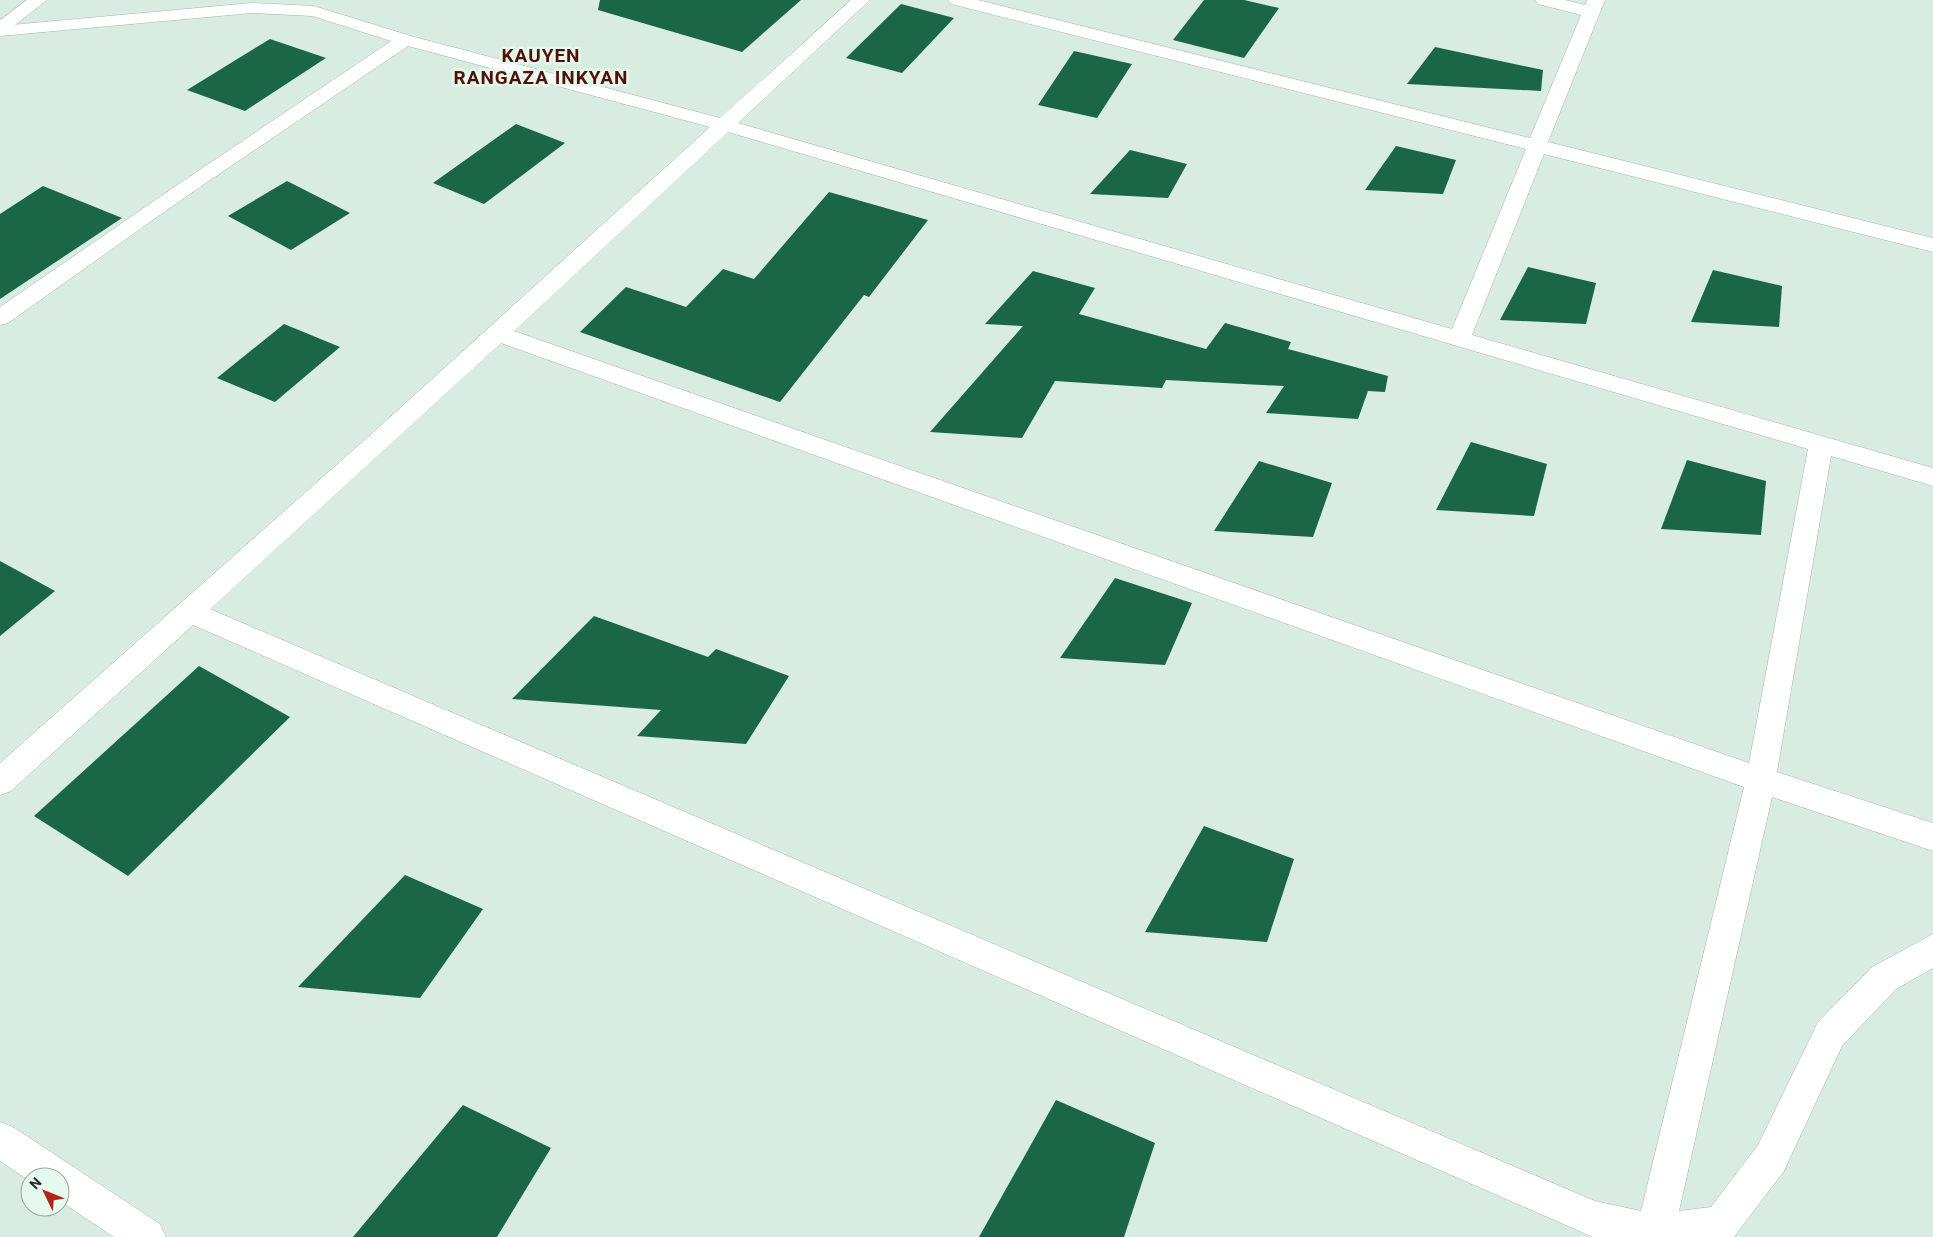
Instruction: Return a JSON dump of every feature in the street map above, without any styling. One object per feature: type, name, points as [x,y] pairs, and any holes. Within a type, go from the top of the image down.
[{"type":"street","points":[[0,29],[38,0]]},
{"type":"street","points":[[0,782],[497,333],[860,0]]},
{"type":"street","points":[[957,0],[1933,244]]},
{"type":"street","points":[[1459,339],[1593,6],[1544,0]]},
{"type":"street","points":[[0,29],[285,8],[314,11],[405,40],[724,125],[1933,477]]},
{"type":"street","points":[[0,318],[174,196],[405,40]]},
{"type":"street","points":[[497,333],[1761,780],[1933,837]]},
{"type":"street","points":[[1654,1235],[1761,780],[1821,444]]},
{"type":"street","points":[[189,612],[1594,1219],[1654,1235],[1721,1224],[1771,1158],[1830,1034],[1884,978],[1933,950]]},
{"type":"street","points":[[0,1140],[41,1167]]},
{"type":"street","points":[[70,1187],[147,1237]]},
{"type":"building","points":[[600,0],[801,0],[742,52],[598,10]]},
{"type":"building","points":[[1204,0],[1244,0],[1279,8],[1244,58],[1173,40]]},
{"type":"building","points":[[901,4],[954,18],[902,73],[846,58]]},
{"type":"building","points":[[270,39],[326,58],[245,111],[187,90]]},
{"type":"building","points":[[1435,47],[1543,70],[1541,91],[1407,84]]},
{"type":"building","points":[[1074,51],[1132,64],[1097,118],[1038,105]]},
{"type":"building","points":[[516,124],[565,143],[484,204],[433,183]]},
{"type":"building","points":[[1396,146],[1456,160],[1443,194],[1365,190]]},
{"type":"building","points":[[1130,150],[1187,164],[1168,198],[1090,194]]},
{"type":"building","points":[[287,181],[350,213],[291,250],[228,216]]},
{"type":"building","points":[[43,186],[122,218],[0,299],[0,214]]},
{"type":"building","points":[[829,192],[928,220],[869,297],[864,295],[780,402],[580,332],[626,287],[686,307],[723,269],[754,279]]},
{"type":"building","points":[[1528,267],[1596,283],[1586,324],[1500,320]]},
{"type":"building","points":[[1713,270],[1782,286],[1779,327],[1691,322]]},
{"type":"building","points":[[1033,271],[1095,288],[1079,314],[1206,349],[1225,323],[1291,342],[1288,349],[1388,376],[1385,392],[1368,391],[1358,419],[1266,413],[1284,386],[1166,380],[1162,388],[1055,381],[1022,438],[930,432],[1023,326],[985,324]]},
{"type":"building","points":[[284,324],[340,347],[275,402],[217,378]]},
{"type":"building","points":[[1471,442],[1547,464],[1534,516],[1436,510]]},
{"type":"building","points":[[1687,460],[1766,481],[1761,535],[1661,529]]},
{"type":"building","points":[[1259,461],[1332,483],[1313,537],[1214,531]]},
{"type":"building","points":[[0,561],[55,591],[0,636]]},
{"type":"building","points":[[1115,578],[1192,603],[1165,665],[1060,658]]},
{"type":"building","points":[[594,616],[708,657],[716,649],[789,676],[746,744],[637,736],[661,710],[512,699]]},
{"type":"building","points":[[199,666],[290,717],[128,876],[34,816]]},
{"type":"building","points":[[1204,826],[1294,859],[1267,942],[1145,932]]},
{"type":"building","points":[[405,875],[483,909],[420,998],[298,987]]},
{"type":"building","points":[[1056,1100],[1155,1143],[1124,1237],[979,1237]]},
{"type":"building","points":[[463,1105],[551,1148],[497,1237],[353,1237]]},
{"type":"district","name":"KAUYEN RANGAZA INKYAN","points":[[541,66]]}]
